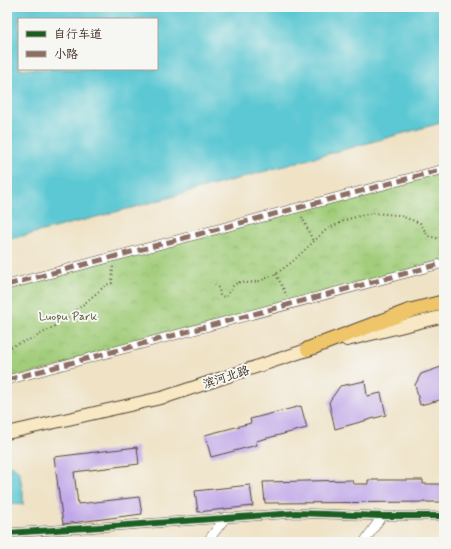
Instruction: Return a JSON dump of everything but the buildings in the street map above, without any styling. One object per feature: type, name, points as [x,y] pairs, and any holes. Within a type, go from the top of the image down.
[{"type":"main road","points":[[308,349],[409,311],[444,302]]},
{"type":"main road","name":"滨河北路","points":[[7,433],[165,397],[220,380],[308,349],[444,316]]},
{"type":"street","points":[[7,285],[444,169]]},
{"type":"street","points":[[7,380],[444,263]]},
{"type":"street","points":[[7,533],[296,513],[382,516],[444,516]]},
{"type":"street","points":[[364,542],[382,516]]},
{"type":"street","points":[[207,542],[226,517]]},
{"type":"path","points":[[298,208],[314,241]]},
{"type":"path","points":[[215,284],[219,289],[220,296],[226,297],[233,286],[238,282],[260,282],[276,274],[292,262],[327,229],[348,219],[372,213],[398,215],[420,223],[428,236],[444,241],[444,235]]},
{"type":"path","points":[[7,348],[36,337],[55,326],[72,314],[106,285],[112,283],[113,257]]},
{"type":"path","points":[[276,274],[292,304]]},
{"type":"green space","name":"Luopu Park","points":[[444,169],[444,263],[7,380],[7,285]]},
{"type":"water","points":[[7,7],[444,7],[444,122],[131,208],[7,240]]},
{"type":"water","points":[[11,465],[19,471],[23,492],[23,505],[7,502],[7,466]]},
{"type":"marked path","points":[[7,285],[444,169]]},
{"type":"marked path","points":[[7,380],[444,263]]},
{"type":"cycle path","points":[[7,533],[296,513],[382,516],[444,516]]}]
